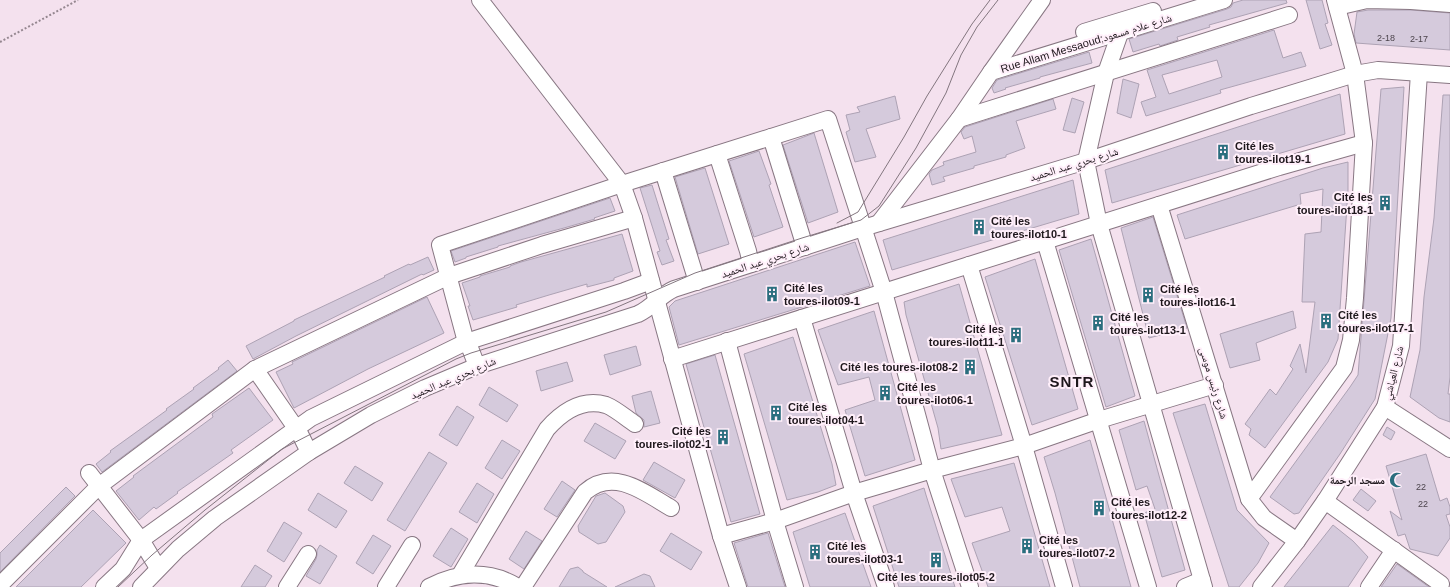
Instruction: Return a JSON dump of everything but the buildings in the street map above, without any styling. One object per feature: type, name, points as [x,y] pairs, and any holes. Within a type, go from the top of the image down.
[{"type":"street","points":[[480,0],[622,184],[634,218],[721,536],[738,587]]},
{"type":"street","points":[[991,72],[1042,0]]},
{"type":"street","points":[[1000,58],[1189,0]]},
{"type":"street","name":"Rue Allam Messaoud;شارع علام مسعود","points":[[879,223],[959,118],[991,72],[1224,0]]},
{"type":"street","points":[[1249,499],[1344,368],[1351,340],[1355,298],[1364,143],[1356,74],[1336,3],[1367,0],[1450,4]]},
{"type":"street","points":[[959,118],[1289,15]]},
{"type":"street","points":[[1120,33],[1106,73],[1086,161],[1099,224],[1203,584],[1185,587]]},
{"type":"street","name":"شارع بحري عبد الحميد","points":[[139,587],[178,548],[215,518],[309,452],[371,415],[425,388],[477,366],[648,310],[666,292],[863,228],[1086,161],[1251,106],[1356,74],[1378,70],[1450,75]]},
{"type":"street","name":"شارع العياشي","points":[[1261,587],[1297,541],[1325,501],[1385,407],[1401,346],[1419,73]]},
{"type":"street","points":[[477,366],[466,342],[440,245],[622,184],[828,119],[884,292],[932,470],[970,587]]},
{"type":"street","points":[[771,137],[805,247]]},
{"type":"street","points":[[672,359],[1279,167],[1364,143]]},
{"type":"street","points":[[717,154],[751,264]]},
{"type":"street","points":[[663,171],[697,282]]},
{"type":"street","name":"شارع رئيس موسى","points":[[1159,205],[1249,499],[1264,518],[1297,541]]},
{"type":"street","points":[[0,585],[99,486],[255,369],[449,276],[542,245],[634,218]]},
{"type":"street","points":[[1045,241],[1148,587]]},
{"type":"street","points":[[969,265],[1024,446],[1064,587]]},
{"type":"street","points":[[104,587],[123,569],[141,540],[311,418],[466,342],[651,281]]},
{"type":"street","points":[[802,318],[854,494],[886,587]]},
{"type":"street","points":[[727,342],[775,521],[795,587]]},
{"type":"street","points":[[255,369],[295,429],[300,434],[309,452]]},
{"type":"street","points":[[721,536],[775,521],[854,494],[932,470],[1024,446],[1099,420],[1215,385]]},
{"type":"street","points":[[460,575],[548,428],[557,418],[566,411],[576,407],[596,404],[607,406],[635,424]]},
{"type":"street","points":[[1385,407],[1450,449]]},
{"type":"street","points":[[89,473],[141,540],[158,568]]},
{"type":"street","points":[[523,587],[585,492],[592,485],[605,482],[620,482],[635,487],[671,508]]},
{"type":"street","points":[[1325,501],[1394,550],[1444,581]]},
{"type":"street","points":[[386,587],[412,545]]},
{"type":"street","points":[[1369,587],[1394,550]]},
{"type":"street","points":[[287,587],[308,554]]},
{"type":"street","points":[[123,569],[139,587]]},
{"type":"street","points":[[429,587],[460,575],[488,575],[510,582],[518,587]]},
{"type":"path","points":[[0,42],[78,0]]},
{"type":"tram line","points":[[837,223],[858,212],[927,96],[972,24],[990,0]]},
{"type":"tram line","points":[[118,587],[152,555],[205,510],[282,449],[456,359],[471,353],[606,312],[695,273],[861,220],[879,206],[916,148],[946,93],[961,55],[977,27],[998,0]]},
{"type":"place","name":"Cité les toures-ilot19-1","points":[[1223,152]]},
{"type":"place","name":"Cité les toures-ilot18-1","points":[[1385,203]]},
{"type":"place","name":"Cité les toures-ilot10-1","points":[[979,227]]},
{"type":"place","name":"Cité les toures-ilot09-1","points":[[772,294]]},
{"type":"place","name":"Cité les toures-ilot16-1","points":[[1148,295]]},
{"type":"place","name":"Cité les toures-ilot17-1","points":[[1326,321]]},
{"type":"place","name":"Cité les toures-ilot13-1","points":[[1098,323]]},
{"type":"place","name":"Cité les toures-ilot11-1","points":[[1016,335]]},
{"type":"place","name":"Cité les toures-ilot08-2","points":[[970,367]]},
{"type":"place","name":"Cité les toures-ilot06-1","points":[[885,393]]},
{"type":"place","name":"Cité les toures-ilot04-1","points":[[776,413]]},
{"type":"place","name":"Cité les toures-ilot02-1","points":[[723,437]]},
{"type":"place","name":"مسجد الرحمة","points":[[1397,480]]},
{"type":"place","name":"Cité les toures-ilot12-2","points":[[1099,508]]},
{"type":"place","name":"Cité les toures-ilot07-2","points":[[1027,546]]},
{"type":"place","name":"Cité les toures-ilot03-1","points":[[815,552]]},
{"type":"place","name":"Cité les toures-ilot05-2","points":[[936,560]]},
{"type":"district","name":"SNTR","points":[[1072,381]]}]
